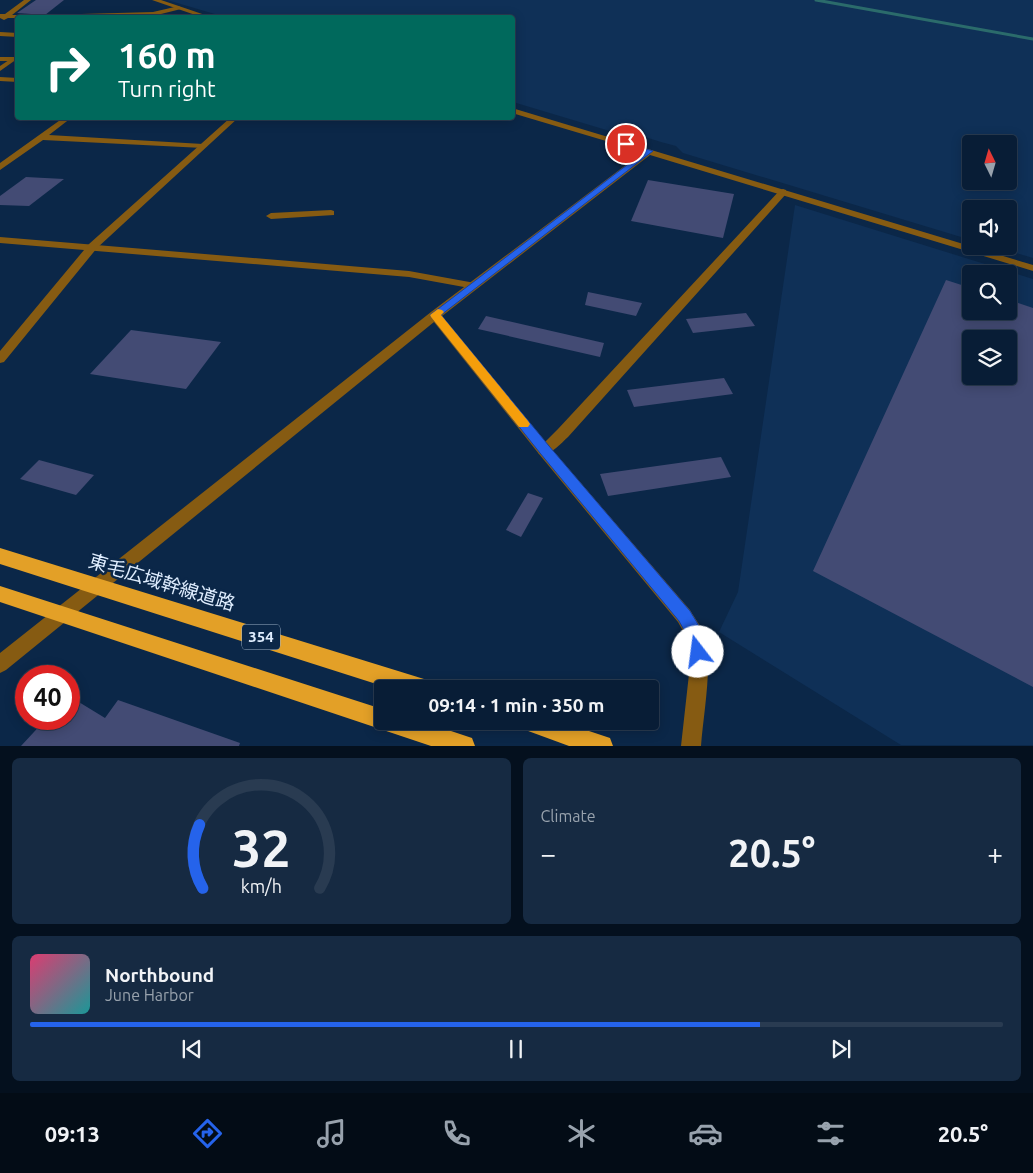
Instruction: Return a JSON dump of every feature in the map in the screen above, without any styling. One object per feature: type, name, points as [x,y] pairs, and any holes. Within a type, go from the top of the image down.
[{"type":"highway","name":"東毛広域幹線道路","points":[[0,556],[396,680]]},
{"type":"highway","name":"354","points":[[0,594],[374,716]]},
{"type":"highway","points":[[416,730],[464,746]]},
{"type":"highway","points":[[554,730],[602,746]]},
{"type":"street","points":[[0,22],[28,0]]},
{"type":"street","points":[[155,0],[201,15]]},
{"type":"street","points":[[140,15],[179,8]]},
{"type":"street","points":[[0,16],[15,16]]},
{"type":"street","points":[[0,34],[15,34]]},
{"type":"street","points":[[0,59],[15,59]]},
{"type":"street","points":[[0,69],[15,60]]},
{"type":"street","points":[[0,79],[15,80]]},
{"type":"street","points":[[515,111],[1033,268]]},
{"type":"street","points":[[0,167],[64,120]]},
{"type":"street","points":[[0,359],[93,246],[232,120]]},
{"type":"street","points":[[41,137],[203,146]]},
{"type":"street","points":[[0,664],[435,315],[650,151]]},
{"type":"street","points":[[544,450],[563,433],[783,192]]},
{"type":"street","points":[[270,216],[331,213]]},
{"type":"street","points":[[0,240],[93,246],[409,274],[475,286]]},
{"type":"street","points":[[435,315],[544,450],[684,616],[697,638],[699,665],[692,746]]},
{"type":"shaded area","points":[[167,0],[1033,0],[1033,258],[1017,253],[1017,200],[962,200],[962,237],[683,153],[676,146],[645,137],[633,138],[515,103],[515,15],[218,15]]},
{"type":"shaded area","points":[[795,205],[988,265],[962,265],[962,320],[1017,320],[1017,274],[1033,279],[1033,745],[901,745],[719,632],[738,592]]},
{"type":"building","points":[[36,0],[64,0],[45,15],[17,13]]},
{"type":"building","points":[[26,177],[64,179],[29,206],[0,205],[0,196]]},
{"type":"building","points":[[648,180],[734,194],[723,238],[631,221]]},
{"type":"building","points":[[946,280],[962,285],[962,320],[1017,320],[1017,303],[1033,308],[1033,687],[813,571]]},
{"type":"building","points":[[588,292],[642,303],[636,316],[585,305]]},
{"type":"building","points":[[746,313],[755,326],[693,333],[686,319]]},
{"type":"building","points":[[486,316],[604,343],[600,357],[478,329]]},
{"type":"building","points":[[131,330],[221,342],[186,389],[90,374]]},
{"type":"building","points":[[724,378],[733,394],[634,407],[627,390]]},
{"type":"building","points":[[721,457],[731,477],[608,496],[600,474]]},
{"type":"building","points":[[39,460],[94,475],[76,495],[20,479]]},
{"type":"building","points":[[528,493],[543,498],[521,537],[506,530]]},
{"type":"building","points":[[118,700],[240,743],[239,746],[21,746],[36,730],[80,730],[80,703],[105,718]]},
{"type":"waterway","points":[[816,0],[1033,39]]},
{"type":"slow traffic","points":[[438,312],[435,315],[523,424]]},
{"type":"route","points":[[626,144],[650,151],[435,315],[544,450],[684,616],[697,638],[698,652]]}]
